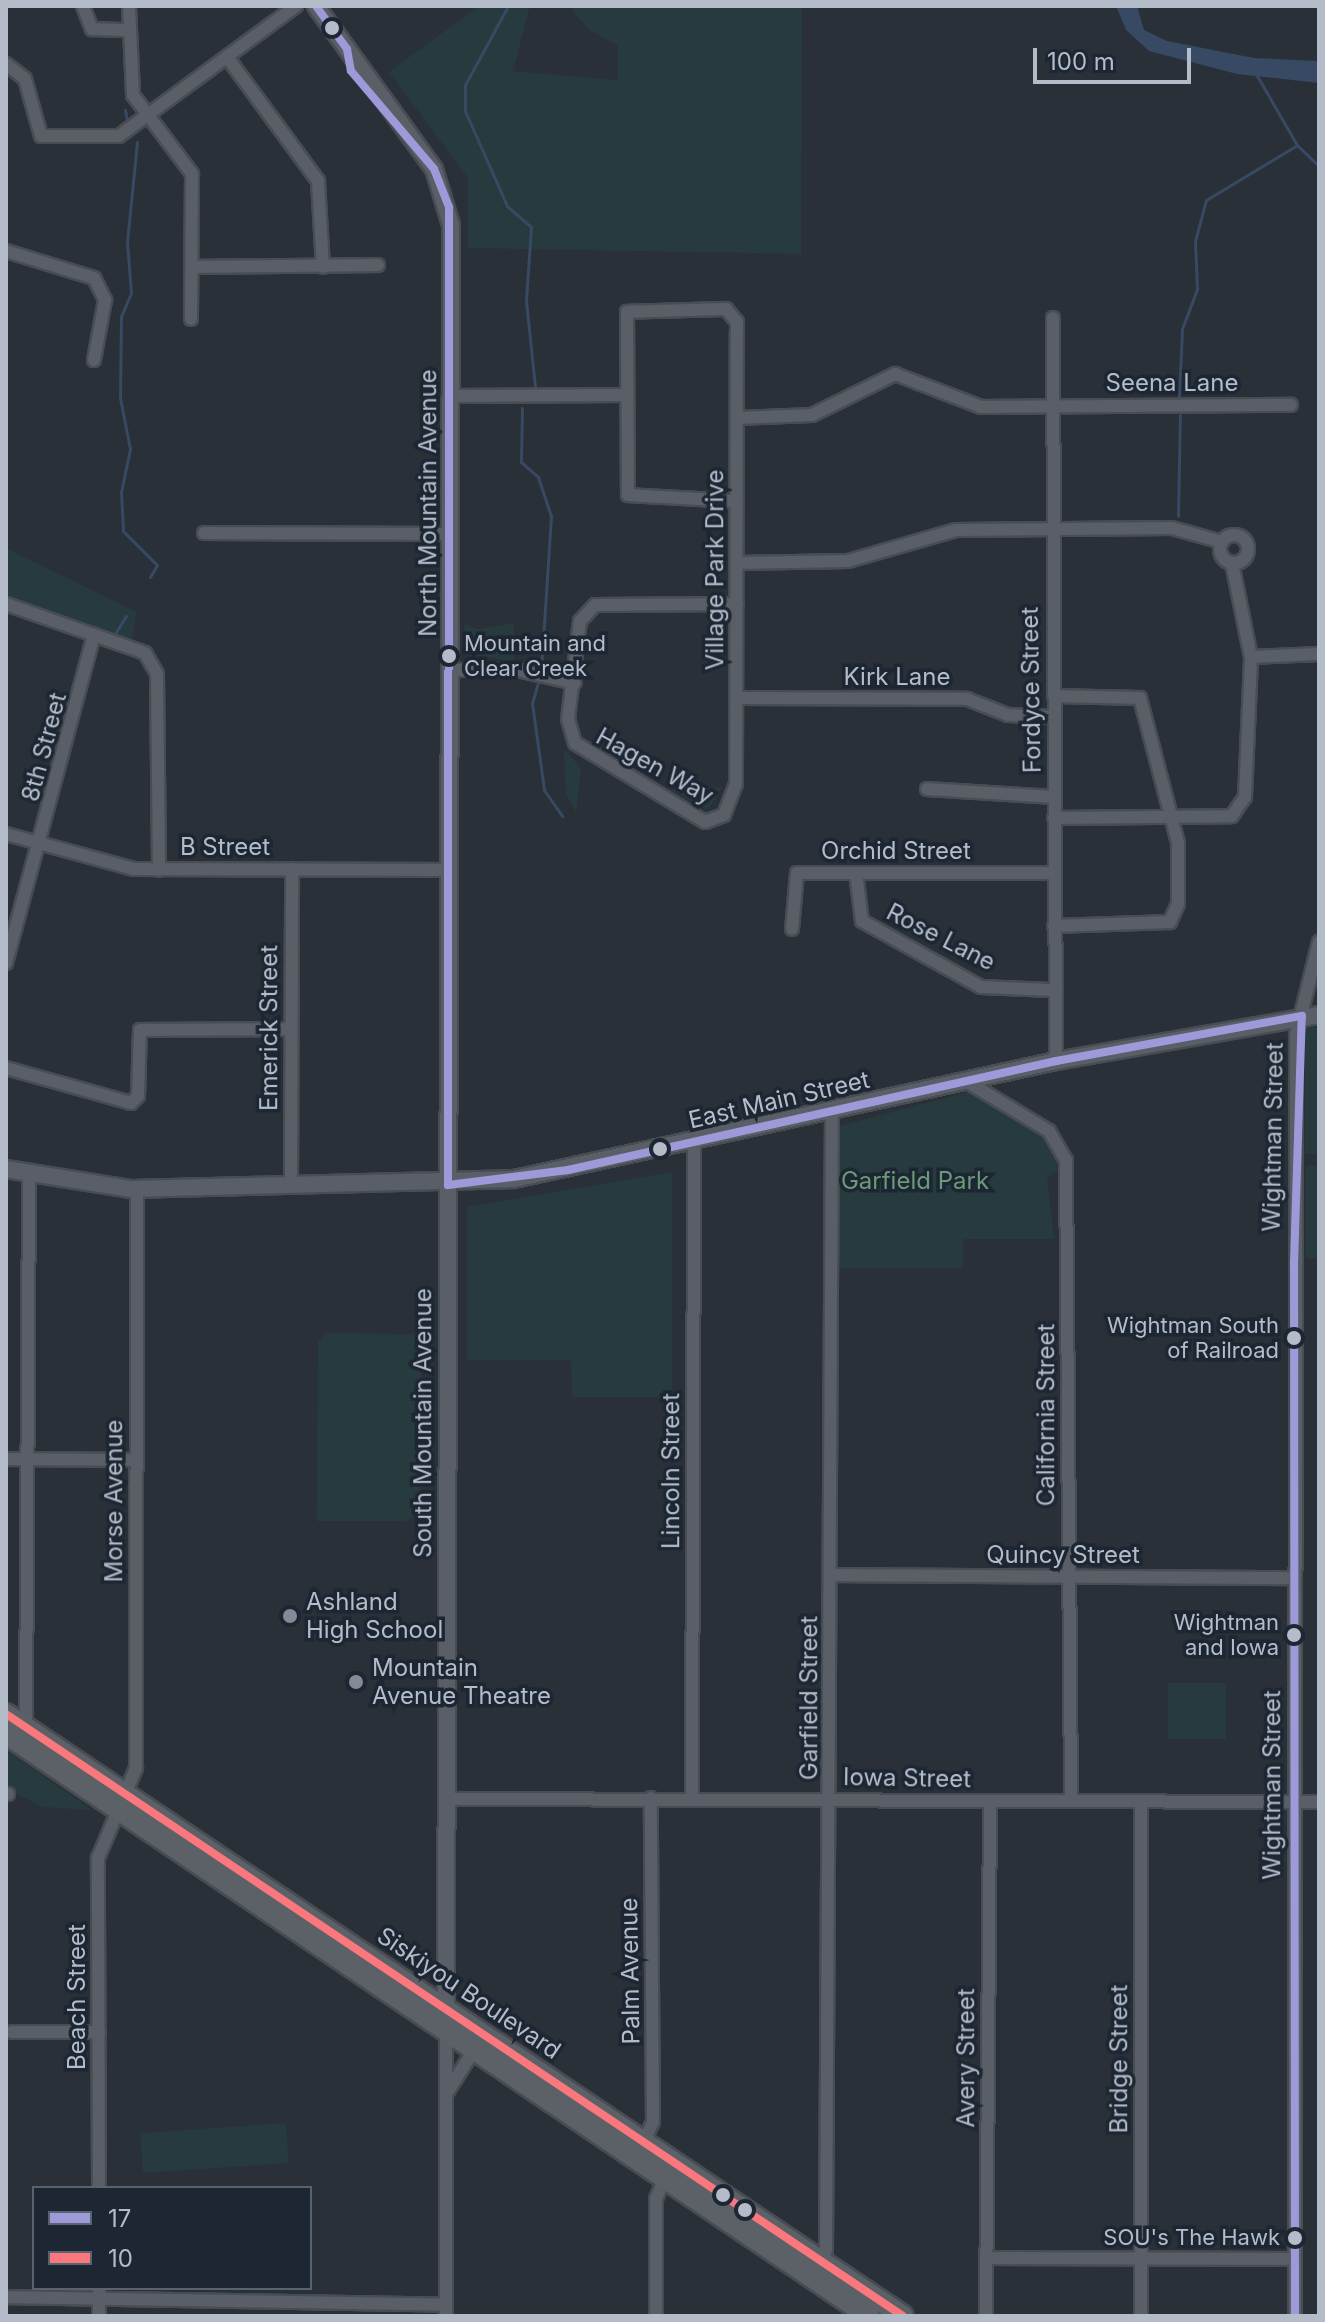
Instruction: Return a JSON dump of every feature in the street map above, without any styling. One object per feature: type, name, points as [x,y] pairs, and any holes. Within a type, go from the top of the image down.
[{"type":"main road","name":"Siskiyou Boulevard","points":[[6,1714],[124,1803],[446,2031],[664,2179],[817,2270],[903,2316]]},
{"type":"main road","name":"Siskiyou Boulevard","points":[[6,1734],[124,1803],[446,2009],[644,2141],[817,2270],[869,2316]]},
{"type":"street","points":[[83,6],[92,29],[129,30]]},
{"type":"street","points":[[129,6],[130,83],[149,117],[192,174],[191,319]]},
{"type":"street","points":[[6,64],[25,79],[41,136],[119,136],[149,117],[296,6]]},
{"type":"street","name":"North Mountain Avenue","points":[[316,6],[446,193],[452,396],[448,1185]]},
{"type":"street","points":[[227,57],[318,181],[323,267]]},
{"type":"street","points":[[6,251],[94,278],[105,300],[94,360]]},
{"type":"street","points":[[192,267],[378,265]]},
{"type":"street","name":"Village Park Drive","points":[[625,395],[627,312],[735,314],[736,789],[718,821]]},
{"type":"street","name":"Fordyce Street","points":[[1053,318],[1054,926],[1051,990],[1056,1061]]},
{"type":"street","name":"Seena Lane","points":[[737,418],[812,415],[895,374],[981,407],[1291,405]]},
{"type":"street","points":[[452,396],[625,395],[628,495],[737,501]]},
{"type":"street","points":[[737,563],[848,561],[940,531],[1172,528],[1222,542],[1235,535],[1247,543],[1246,558],[1232,563]]},
{"type":"street","points":[[204,533],[452,534]]},
{"type":"street","points":[[1054,818],[1223,818],[1244,803],[1251,657],[1232,563],[1221,556],[1222,542]]},
{"type":"street","points":[[6,604],[145,653],[157,674],[159,870]]},
{"type":"street","name":"Hagen Way","points":[[718,821],[705,822],[579,750],[568,719],[575,683],[581,615],[589,606],[737,604]]},
{"type":"street","name":"8th Street","points":[[6,963],[94,635]]},
{"type":"street","points":[[1251,657],[1319,654]]},
{"type":"street","points":[[451,670],[523,671],[575,683]]},
{"type":"street","points":[[1054,696],[1140,698],[1177,818],[1178,904],[1170,922],[1054,926]]},
{"type":"street","name":"Kirk Lane","points":[[736,698],[967,699],[1008,715],[1054,717]]},
{"type":"street","points":[[927,789],[1054,797]]},
{"type":"street","name":"B Street","points":[[6,834],[159,870],[450,870]]},
{"type":"street","name":"Emerick Street","points":[[291,1187],[292,869]]},
{"type":"street","name":"Rose Lane","points":[[856,873],[862,921],[981,987],[1051,990]]},
{"type":"street","name":"Orchid Street","points":[[792,929],[794,874],[1053,873]]},
{"type":"street","name":"Wightman Street","points":[[1295,2316],[1294,1578],[1302,1016],[1319,942]]},
{"type":"street","name":"East Main Street","points":[[6,1169],[137,1188],[448,1185],[694,1144],[832,1115],[1056,1061],[1319,1015]]},
{"type":"street","points":[[6,1068],[131,1103],[138,1096],[140,1030],[291,1029]]},
{"type":"street","name":"California Street","points":[[966,1081],[1049,1131],[1066,1160],[1071,1801]]},
{"type":"street","name":"Garfield Street","points":[[817,2270],[830,1799],[832,1115]]},
{"type":"street","name":"Lincoln Street","points":[[692,1798],[694,1144]]},
{"type":"street","points":[[26,1728],[29,1173]]},
{"type":"street","name":"South Mountain Avenue","points":[[446,2311],[448,1185]]},
{"type":"street","name":"Morse Avenue","points":[[124,1803],[136,1768],[137,1188]]},
{"type":"street","points":[[6,1459],[137,1460]]},
{"type":"street","name":"Quincy Street","points":[[832,1575],[1294,1578]]},
{"type":"street","name":"Palm Avenue","points":[[644,2141],[653,2122],[651,1798]]},
{"type":"street","name":"Iowa Street","points":[[447,1799],[1319,1802]]},
{"type":"street","name":"Avery Street","points":[[986,2316],[990,1801]]},
{"type":"street","name":"Bridge Street","points":[[1141,1801],[1141,2316]]},
{"type":"street","name":"Beach Street","points":[[99,2186],[98,1858],[124,1803]]},
{"type":"street","points":[[12,2032],[99,2032]]},
{"type":"street","points":[[446,2094],[474,2050]]},
{"type":"street","points":[[656,2316],[656,2199],[664,2179]]},
{"type":"street","points":[[987,2258],[1294,2259]]},
{"type":"street","points":[[6,2297],[99,2292],[446,2311]]},
{"type":"street","points":[[99,2292],[99,2316]]},
{"type":"green space","points":[[479,6],[530,6],[513,71],[618,80],[618,46],[588,29],[569,6],[802,6],[801,254],[468,248],[468,178],[389,72]]},
{"type":"green space","points":[[6,548],[136,612],[132,640],[6,604]]},
{"type":"green space","points":[[464,623],[477,629],[514,623],[514,661],[466,655]]},
{"type":"green space","points":[[564,749],[581,768],[576,812],[566,794]]},
{"type":"green space","points":[[723,787],[708,810],[668,789]]},
{"type":"green space","points":[[1305,1028],[1319,1028],[1319,1154],[1305,1154]]},
{"type":"green space","name":"Garfield Park","points":[[968,1092],[1043,1133],[1056,1150],[1058,1170],[1047,1178],[1054,1239],[963,1239],[963,1268],[839,1268],[840,1126]]},
{"type":"green space","points":[[1306,1166],[1319,1166],[1319,1258],[1306,1258]]},
{"type":"green space","points":[[672,1172],[672,1397],[572,1397],[571,1360],[467,1360],[467,1207]]},
{"type":"green space","points":[[327,1333],[414,1334],[422,1343],[420,1513],[405,1521],[317,1521],[318,1342]]},
{"type":"green space","points":[[1168,1683],[1226,1683],[1226,1739],[1168,1739]]},
{"type":"green space","points":[[6,1750],[92,1810],[43,1807],[6,1789]]},
{"type":"green space","points":[[286,2123],[289,2163],[143,2173],[140,2133]]},
{"type":"water","points":[[1116,6],[1137,6],[1144,30],[1167,41],[1254,58],[1319,61],[1319,83],[1237,74],[1149,51],[1126,30]]},
{"type":"waterway","points":[[508,6],[465,85],[465,111],[507,206],[531,227],[526,301],[535,387]]},
{"type":"waterway","points":[[1256,74],[1297,145],[1319,166]]},
{"type":"waterway","points":[[125,110],[127,121]]},
{"type":"waterway","points":[[137,142],[127,242],[131,293],[121,317],[120,398],[130,449],[121,492],[123,531],[157,565],[150,577]]},
{"type":"waterway","points":[[1179,396],[1182,329],[1197,289],[1195,241],[1206,200],[1297,145]]},
{"type":"waterway","points":[[522,408],[521,462],[538,477],[551,516],[541,672]]},
{"type":"waterway","points":[[1178,516],[1180,415]]},
{"type":"waterway","points":[[116,632],[126,616]]},
{"type":"waterway","points":[[539,679],[532,703],[544,790],[562,816]]},
{"type":"transit line","name":"17","points":[[316,6],[347,49],[351,71],[434,169],[449,207],[448,1185]]},
{"type":"transit line","name":"17","points":[[448,1185],[568,1170],[1056,1061],[1302,1016]]},
{"type":"transit line","name":"17","points":[[1295,2316],[1294,1264],[1302,1016]]},
{"type":"transit line","name":"10","points":[[6,1714],[903,2316]]},
{"type":"place","name":"Mountain and Clear Creek","points":[[449,656]]},
{"type":"place","name":"Wightman South of Railroad","points":[[1294,1338]]},
{"type":"place","name":"Ashland High School","points":[[290,1616]]},
{"type":"place","name":"Wightman and Iowa","points":[[1294,1635]]},
{"type":"place","name":"Mountain Avenue Theatre","points":[[356,1682]]},
{"type":"place","name":"SOU's The Hawk","points":[[1295,2238]]}]
